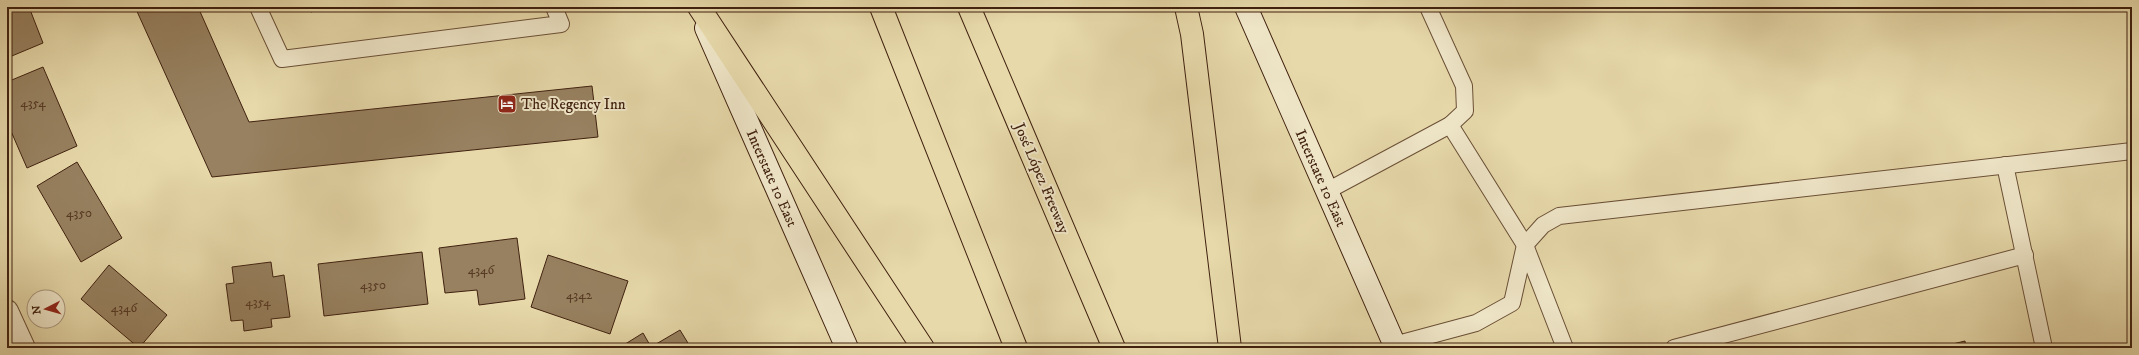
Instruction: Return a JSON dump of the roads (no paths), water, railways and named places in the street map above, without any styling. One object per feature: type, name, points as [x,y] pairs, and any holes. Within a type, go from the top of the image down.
[{"type":"highway","points":[[699,7],[923,348]]},
{"type":"highway","points":[[881,7],[1016,348]]},
{"type":"highway","name":"José López Freeway","points":[[969,7],[1114,348]]},
{"type":"highway","points":[[1186,7],[1192,34],[1230,348]]},
{"type":"main road","name":"Interstate 10 East","points":[[696,7],[847,348]]},
{"type":"main road","name":"Interstate 10 East","points":[[1246,7],[1395,347]]},
{"type":"main road","points":[[7,311],[24,348]]},
{"type":"lane","points":[[258,7],[282,59],[561,24],[554,7]]},
{"type":"lane","points":[[1327,191],[1450,125],[1465,111],[1464,86],[1428,7]]},
{"type":"lane","points":[[1450,125],[1525,245],[1565,348]]},
{"type":"lane","points":[[1395,347],[1476,323],[1512,303],[1525,245],[1543,225],[1559,216],[2132,151]]},
{"type":"lane","points":[[2005,165],[2044,348]]},
{"type":"lane","points":[[1674,348],[2025,255]]},
{"type":"place","name":"The Regency Inn","points":[[507,104]]}]
